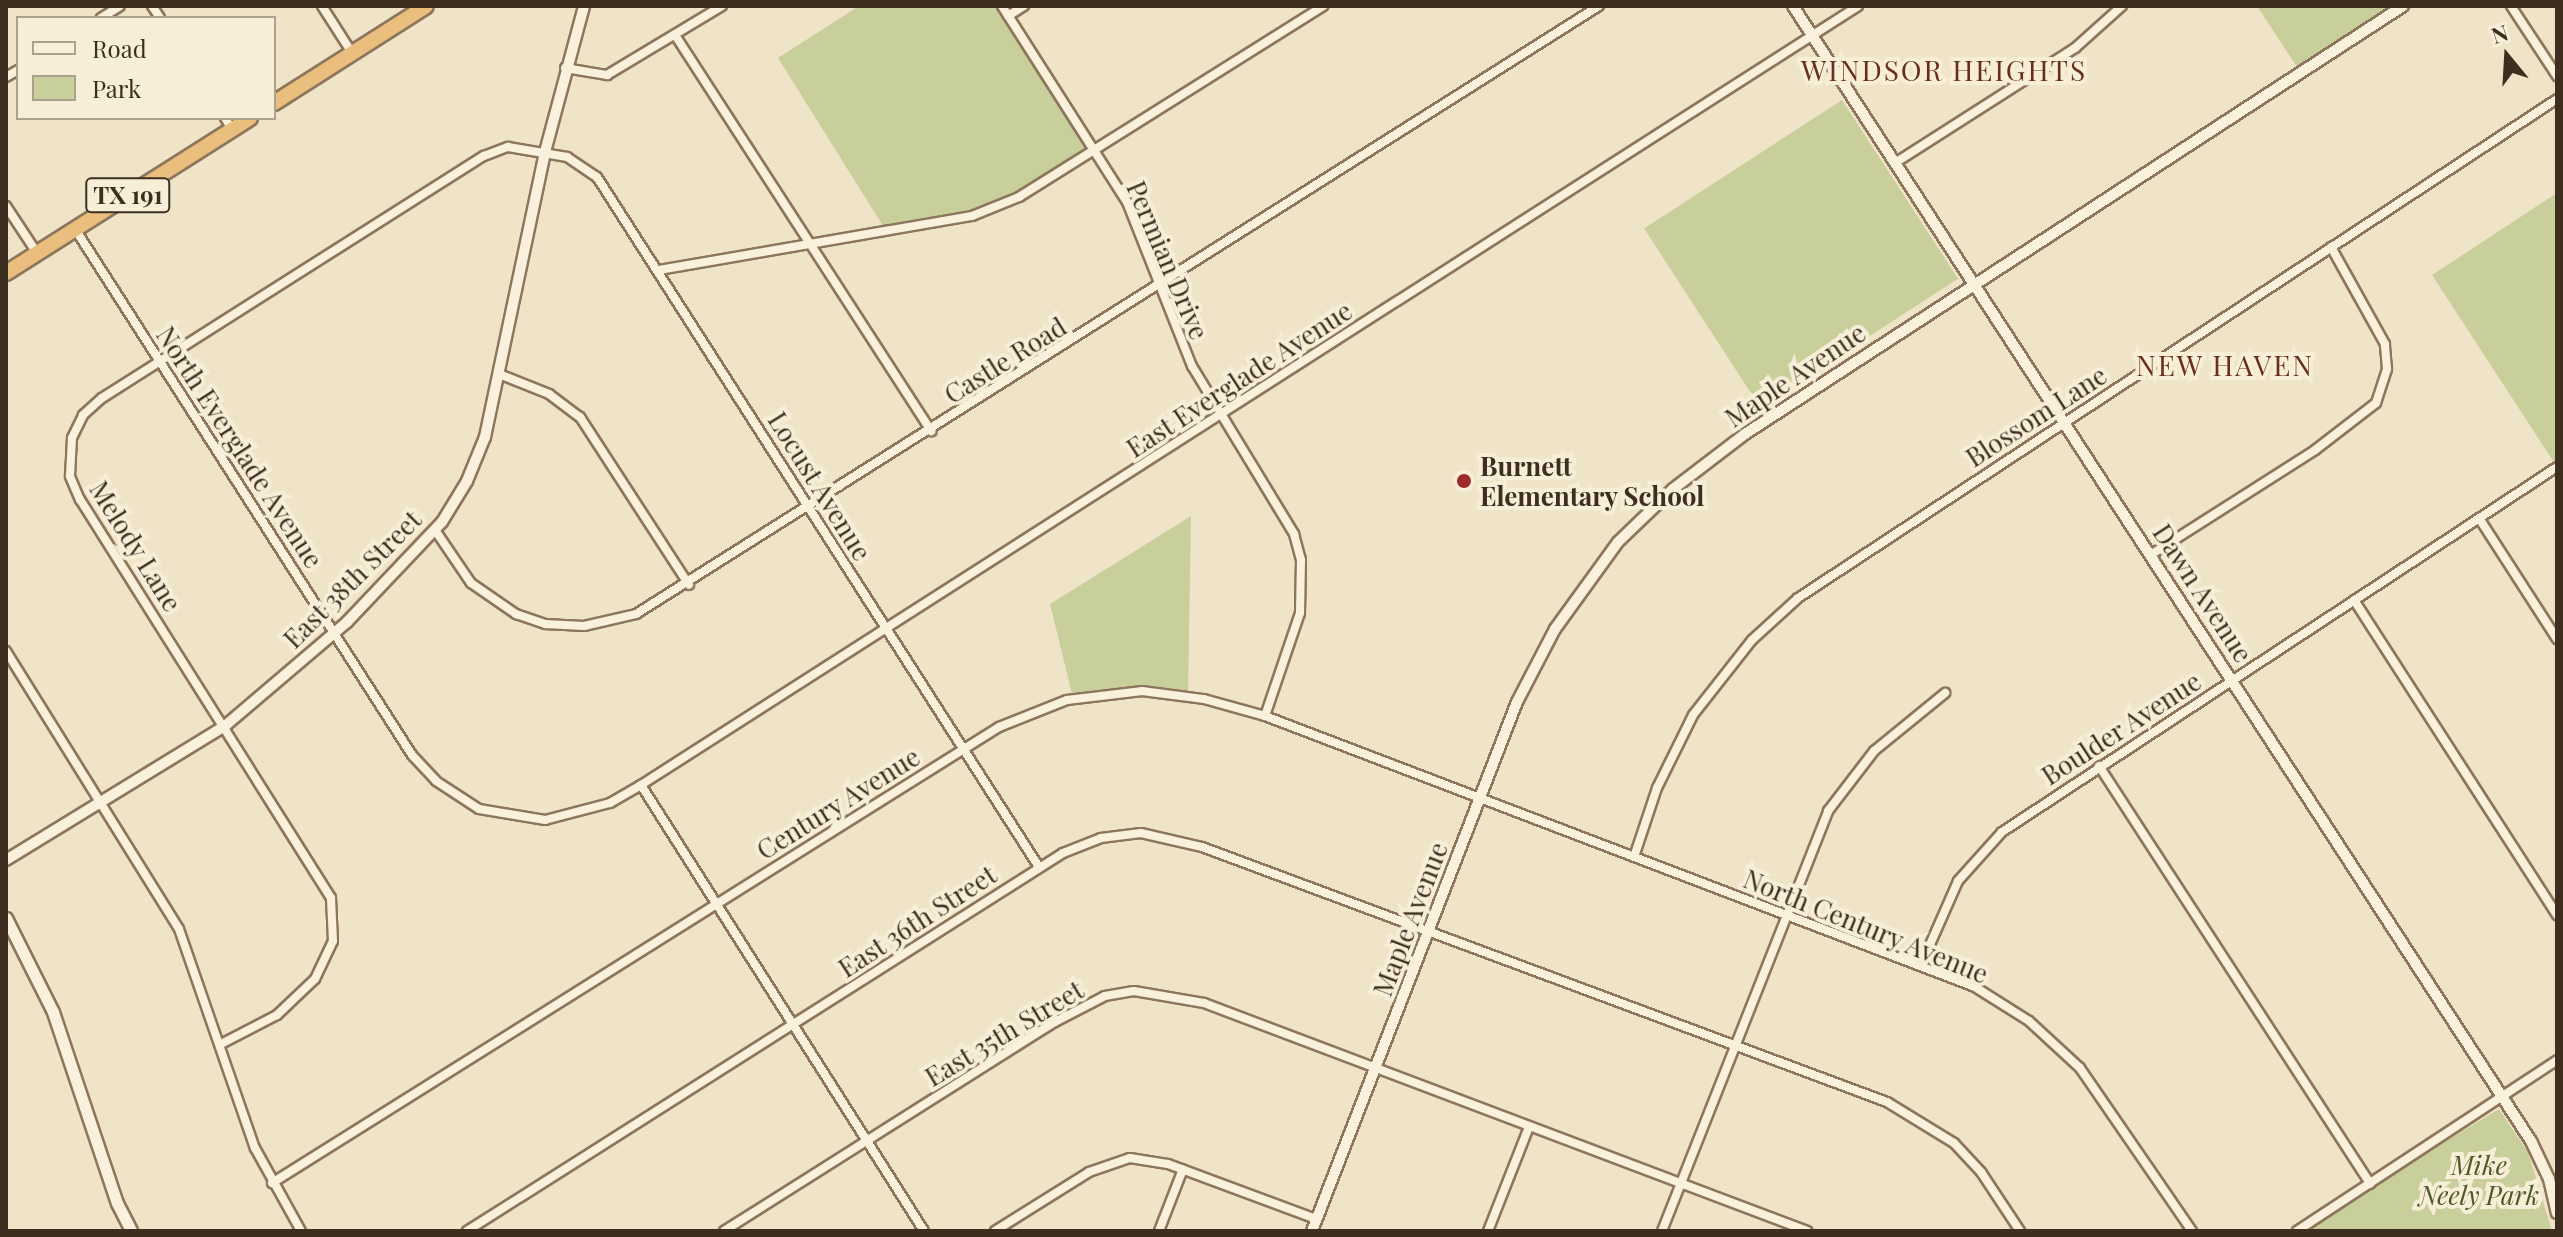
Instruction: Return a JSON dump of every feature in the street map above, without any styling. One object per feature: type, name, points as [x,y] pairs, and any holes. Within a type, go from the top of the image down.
[{"type":"highway","points":[[276,102],[426,6]]},
{"type":"highway","name":"TX 191","points":[[6,273],[229,124]]},
{"type":"main road","points":[[6,918],[53,1012],[117,1203],[131,1231]]},
{"type":"street","points":[[322,6],[352,53]]},
{"type":"street","name":"East 38th Street","points":[[6,860],[226,725],[336,632],[435,530],[467,481],[485,437],[545,152],[584,6]]},
{"type":"street","points":[[565,68],[607,75],[722,6]]},
{"type":"street","name":"Permian Drive","points":[[1002,6],[1127,202],[1192,366],[1282,509],[1301,560],[1300,613],[1265,716]]},
{"type":"street","points":[[1008,16],[1024,6]]},
{"type":"street","points":[[659,270],[972,216],[1019,197],[1323,6]]},
{"type":"street","name":"Castle Road","points":[[435,530],[462,572],[485,595],[545,624],[584,626],[616,621],[689,585],[1599,6]]},
{"type":"street","name":"Dawn Avenue","points":[[1793,6],[2502,1096],[2542,1161],[2557,1213]]},
{"type":"street","name":"East Everglade Avenue","points":[[641,785],[1858,6]]},
{"type":"street","points":[[1895,163],[2075,48],[2122,6]]},
{"type":"street","name":"Maple Avenue","points":[[1312,1231],[1479,798],[1533,668],[1575,597],[1618,542],[1673,489],[1745,434],[2403,6]]},
{"type":"street","points":[[2511,6],[2557,76]]},
{"type":"street","points":[[675,35],[931,431]]},
{"type":"street","name":"Blossom Lane","points":[[1634,857],[1678,743],[1711,688],[1752,640],[1828,576],[2557,99]]},
{"type":"street","name":"Melody Lane","points":[[221,1044],[298,999],[323,968],[335,927],[325,885],[70,476],[69,451],[83,415],[484,156],[508,147],[545,152]]},
{"type":"street","name":"Locust Avenue","points":[[545,152],[587,167],[659,270],[1039,867]]},
{"type":"street","points":[[6,206],[37,253]]},
{"type":"street","name":"North Everglade Avenue","points":[[75,229],[412,755],[436,781],[479,809],[545,820],[610,803],[641,785]]},
{"type":"street","points":[[2152,554],[2315,450],[2376,403],[2387,369],[2385,344],[2331,247]]},
{"type":"street","points":[[499,374],[549,394],[580,417],[689,585]]},
{"type":"street","name":"Boulder Avenue","points":[[1921,965],[1935,924],[1970,864],[2002,832],[2557,467]]},
{"type":"street","points":[[2479,518],[2557,639]]},
{"type":"street","points":[[2354,600],[2557,915]]},
{"type":"street","points":[[6,651],[104,802],[179,929],[255,1148],[301,1231]]},
{"type":"street","name":"Century Avenue","points":[[272,1183],[963,747],[1042,707],[1116,691],[1187,695],[1265,716],[1479,798]]},
{"type":"street","points":[[1662,1231],[1784,913],[1841,789],[1874,751],[1945,693]]},
{"type":"street","points":[[2099,766],[2370,1184]]},
{"type":"street","points":[[641,785],[924,1231]]},
{"type":"street","name":"North Century Avenue","points":[[1479,798],[1975,987],[2018,1014],[2080,1068],[2123,1123],[2192,1231]]},
{"type":"street","name":"East 36th Street","points":[[467,1231],[1039,867],[1101,838],[1157,835],[1429,932],[1922,1120],[1981,1172],[2020,1231]]},
{"type":"street","name":"East 35th Street","points":[[724,1231],[1055,1022],[1118,992],[1158,992],[1204,1003],[1807,1231]]},
{"type":"street","points":[[2297,1231],[2557,1060]]},
{"type":"street","points":[[1488,1231],[1529,1127]]},
{"type":"street","points":[[995,1231],[1104,1164],[1142,1158],[1183,1169],[1316,1219]]},
{"type":"street","points":[[1159,1231],[1183,1169]]},
{"type":"green space","points":[[859,6],[1002,6],[1094,151],[1019,197],[972,216],[888,234],[778,58]]},
{"type":"green space","points":[[2257,6],[2404,6],[2301,73]]},
{"type":"green space","points":[[1842,100],[1958,279],[1760,407],[1644,229]]},
{"type":"green space","points":[[2557,193],[2557,467],[2432,275]]},
{"type":"green space","points":[[1191,516],[1188,695],[1073,698],[1050,604]]},
{"type":"green space","name":"Mike Neely Park","points":[[2499,1109],[2528,1152],[2552,1231],[2298,1231]]},
{"type":"place","name":"Burnett Elementary School","points":[[1464,481]]},
{"type":"district","name":"WINDSOR HEIGHTS","points":[[1944,70]]},
{"type":"district","name":"NEW HAVEN","points":[[2225,365]]}]
